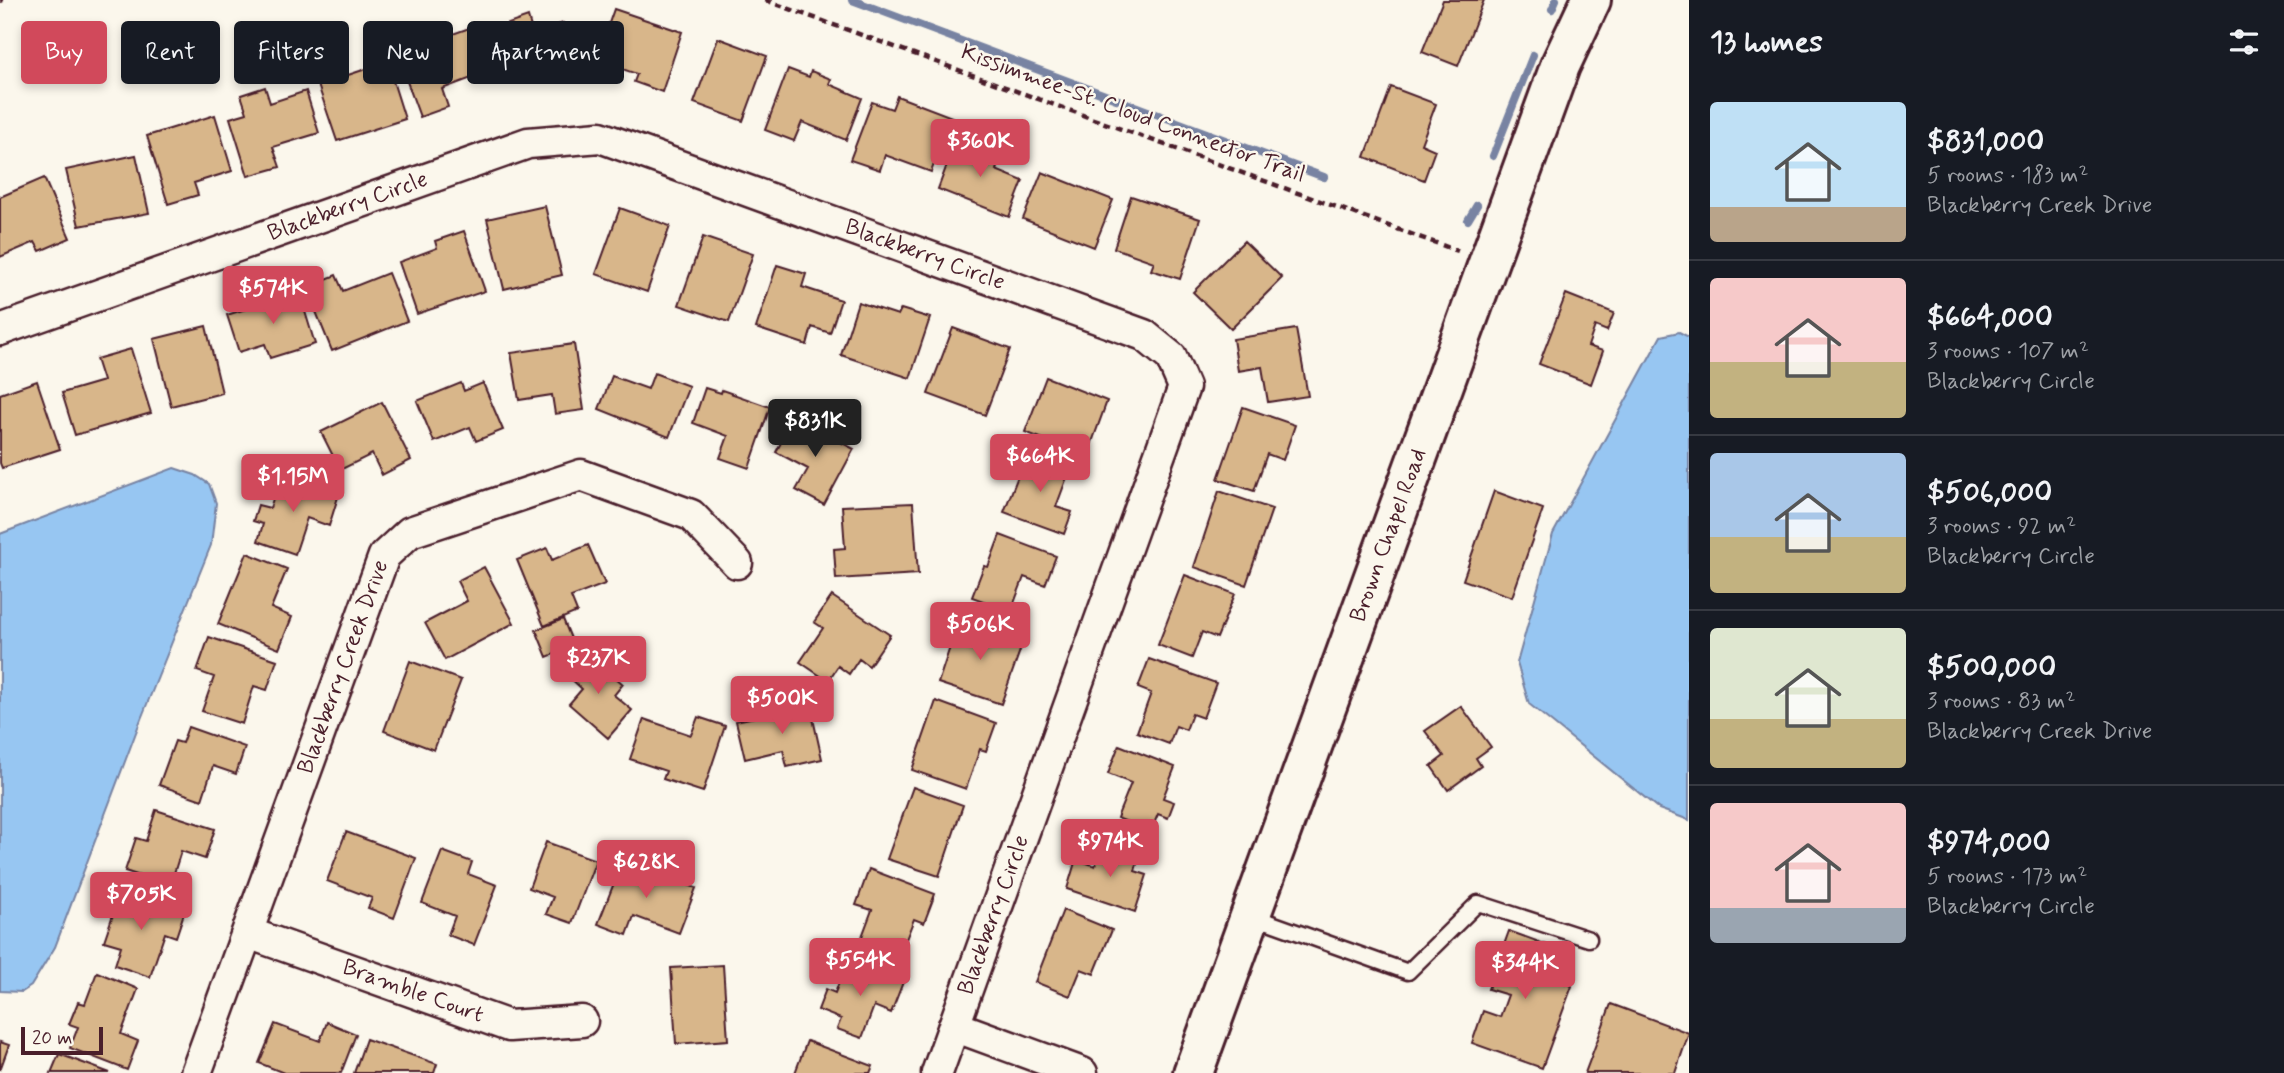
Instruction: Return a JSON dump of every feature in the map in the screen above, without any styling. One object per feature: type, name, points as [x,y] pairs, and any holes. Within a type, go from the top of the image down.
[{"type":"street","name":"Brown Chapel Road","points":[[1193,1073],[1560,66],[1591,0]]},
{"type":"street","name":"Blackberry Circle","points":[[0,330],[528,143],[600,137],[1144,335],[1171,357],[1184,387],[937,1073]]},
{"type":"street","name":"Blackberry Creek Drive","points":[[196,1073],[384,556],[410,532],[581,475],[691,515],[737,563]]},
{"type":"street","name":"Bramble Court","points":[[248,933],[509,1026],[582,1021]]},
{"type":"street","points":[[954,1026],[1082,1073]]},
{"type":"lane","points":[[1250,916],[1408,972],[1478,903],[1589,939]]},
{"type":"path","name":"Kissimmee-St. Cloud Connector Trail","points":[[765,0],[1489,262]]},
{"type":"water","points":[[1679,332],[1689,337],[1689,820],[1659,809],[1529,704],[1517,663],[1553,534],[1661,336]]},
{"type":"water","points":[[174,468],[195,475],[209,484],[216,503],[211,545],[141,719],[55,947],[31,986],[22,992],[0,991],[0,534]]},
{"type":"building","points":[[1443,0],[1484,0],[1458,66],[1422,52]]},
{"type":"building","points":[[614,9],[682,32],[662,92],[634,82],[637,74],[624,70],[624,21],[610,21]]},
{"type":"building","points":[[467,29],[467,80],[442,89],[448,107],[420,117],[408,84],[453,84],[453,34]]},
{"type":"building","points":[[718,38],[767,56],[743,121],[694,103]]},
{"type":"building","points":[[788,69],[809,77],[811,71],[831,79],[829,84],[862,98],[846,140],[802,122],[794,141],[765,130]]},
{"type":"building","points":[[363,70],[363,84],[394,84],[405,119],[337,141],[318,85],[349,84],[349,75]]},
{"type":"building","points":[[265,87],[270,103],[306,91],[319,133],[273,147],[280,167],[248,176],[230,118],[247,113],[241,95]]},
{"type":"building","points":[[1391,87],[1436,104],[1421,144],[1435,150],[1424,180],[1365,157]]},
{"type":"building","points":[[897,96],[952,117],[931,172],[885,155],[880,170],[850,160],[872,102],[892,109]]},
{"type":"building","points":[[215,115],[232,171],[194,183],[198,195],[168,204],[147,136]]},
{"type":"building","points":[[957,138],[1002,155],[996,170],[1023,181],[1009,217],[938,189]]},
{"type":"building","points":[[136,155],[149,213],[79,226],[66,170]]},
{"type":"building","points":[[1042,172],[1113,200],[1094,247],[1023,219]]},
{"type":"building","points":[[44,178],[70,238],[40,251],[35,242],[0,257],[0,197]]},
{"type":"building","points":[[1131,196],[1200,219],[1180,279],[1151,270],[1154,262],[1114,248]]},
{"type":"building","points":[[545,206],[562,275],[504,289],[487,219]]},
{"type":"building","points":[[620,208],[670,226],[647,292],[596,274]]},
{"type":"building","points":[[464,231],[485,291],[417,314],[399,262],[437,248],[435,241]]},
{"type":"building","points":[[703,237],[753,254],[729,322],[679,305]]},
{"type":"building","points":[[1244,241],[1282,278],[1231,329],[1193,292]]},
{"type":"building","points":[[777,265],[806,274],[802,287],[841,300],[830,333],[812,327],[807,345],[756,328]]},
{"type":"building","points":[[388,273],[407,321],[332,351],[306,287],[336,275],[343,291]]},
{"type":"building","points":[[299,292],[315,344],[270,358],[265,344],[239,352],[227,315]]},
{"type":"building","points":[[1566,294],[1614,313],[1607,331],[1595,326],[1588,346],[1603,351],[1591,384],[1539,364]]},
{"type":"building","points":[[858,302],[898,315],[901,309],[930,318],[910,378],[841,355]]},
{"type":"building","points":[[206,326],[222,393],[171,406],[154,339]]},
{"type":"building","points":[[953,328],[1010,349],[985,415],[928,394]]},
{"type":"building","points":[[1296,329],[1308,396],[1268,402],[1262,367],[1238,371],[1233,339]]},
{"type":"building","points":[[574,344],[584,410],[555,414],[552,395],[519,400],[511,353]]},
{"type":"building","points":[[131,349],[151,413],[75,435],[62,393],[103,381],[96,359]]},
{"type":"building","points":[[654,373],[689,386],[669,437],[599,409],[612,376],[648,389]]},
{"type":"building","points":[[1046,377],[1107,401],[1087,456],[1025,432]]},
{"type":"building","points":[[37,381],[60,449],[2,468],[0,394]]},
{"type":"building","points":[[461,383],[464,391],[483,383],[503,430],[476,441],[470,427],[434,442],[417,401]]},
{"type":"building","points":[[705,388],[721,393],[722,390],[770,407],[749,468],[720,458],[728,436],[693,423]]},
{"type":"building","points":[[382,402],[411,460],[382,475],[372,454],[340,470],[321,432]]},
{"type":"building","points":[[1243,407],[1295,425],[1283,460],[1267,454],[1254,491],[1218,479]]},
{"type":"building","points":[[794,418],[854,449],[824,505],[796,490],[808,469],[776,452]]},
{"type":"building","points":[[1027,453],[1070,469],[1056,507],[1072,512],[1064,534],[1004,512]]},
{"type":"building","points":[[280,478],[338,497],[329,526],[307,518],[295,554],[258,541],[263,524],[253,521],[258,505],[270,508]]},
{"type":"building","points":[[1219,491],[1272,509],[1246,585],[1194,567]]},
{"type":"building","points":[[1494,491],[1543,509],[1512,597],[1463,580]]},
{"type":"building","points":[[913,503],[918,574],[836,579],[834,549],[845,548],[842,506]]},
{"type":"building","points":[[1000,535],[1056,556],[1045,585],[1024,577],[1011,611],[972,597],[984,566],[988,567]]},
{"type":"building","points":[[588,545],[605,584],[571,597],[577,612],[544,626],[517,560],[547,548],[552,560]]},
{"type":"building","points":[[247,553],[287,569],[271,608],[292,617],[279,649],[218,624]]},
{"type":"building","points":[[484,567],[514,623],[445,660],[425,623],[467,601],[457,581]]},
{"type":"building","points":[[1185,575],[1235,594],[1217,638],[1202,632],[1192,658],[1158,645]]},
{"type":"building","points":[[832,596],[890,635],[869,666],[859,659],[849,674],[838,666],[828,681],[800,662],[823,628],[814,622]]},
{"type":"building","points":[[563,619],[574,646],[547,657],[536,630]]},
{"type":"building","points":[[959,620],[1023,642],[1001,704],[938,683]]},
{"type":"building","points":[[209,637],[277,660],[267,690],[254,686],[242,724],[202,711],[214,677],[197,671]]},
{"type":"building","points":[[588,653],[623,684],[614,695],[632,710],[608,738],[569,704],[582,689],[568,676]]},
{"type":"building","points":[[1149,659],[1216,683],[1203,718],[1192,714],[1186,730],[1176,726],[1169,744],[1137,732],[1151,693],[1138,688]]},
{"type":"building","points":[[410,661],[461,680],[434,750],[384,731]]},
{"type":"building","points":[[936,701],[996,723],[986,751],[980,749],[966,789],[912,770]]},
{"type":"building","points":[[810,705],[822,759],[787,767],[783,750],[745,759],[736,721]]},
{"type":"building","points":[[1461,706],[1491,747],[1476,758],[1481,766],[1448,790],[1431,766],[1444,756],[1425,731]]},
{"type":"building","points":[[698,717],[725,726],[703,792],[663,779],[666,771],[630,759],[644,719],[691,735]]},
{"type":"building","points":[[188,727],[245,747],[236,774],[213,766],[202,800],[159,785],[175,741],[182,743]]},
{"type":"building","points":[[1119,745],[1175,767],[1163,798],[1174,802],[1168,818],[1158,814],[1151,831],[1117,818],[1131,783],[1108,774]]},
{"type":"building","points":[[913,787],[963,805],[939,876],[887,859]]},
{"type":"building","points":[[156,810],[215,829],[205,859],[181,851],[170,886],[125,871],[136,838],[146,841]]},
{"type":"building","points":[[346,832],[416,858],[394,918],[368,908],[372,898],[327,881]]},
{"type":"building","points":[[546,842],[596,860],[572,923],[546,914],[553,897],[529,888]]},
{"type":"building","points":[[1103,845],[1139,857],[1135,871],[1147,875],[1135,912],[1067,889],[1076,859],[1095,866]]},
{"type":"building","points":[[442,851],[472,862],[468,874],[497,885],[474,945],[448,935],[455,916],[422,903]]},
{"type":"building","points":[[623,860],[696,888],[679,933],[634,916],[627,935],[598,924]]},
{"type":"building","points":[[869,869],[935,894],[924,923],[914,919],[899,957],[860,942],[872,910],[856,905]]},
{"type":"building","points":[[121,891],[184,913],[176,937],[165,933],[150,977],[115,965],[121,946],[104,941]]},
{"type":"building","points":[[1063,910],[1112,930],[1094,974],[1081,969],[1070,996],[1035,982]]},
{"type":"building","points":[[1509,931],[1564,951],[1554,979],[1572,986],[1542,1068],[1472,1043],[1483,1011],[1500,1017],[1508,995],[1488,989]]},
{"type":"building","points":[[847,961],[903,982],[891,1013],[874,1006],[862,1038],[837,1029],[841,1019],[818,1010],[826,989],[835,993]]},
{"type":"building","points":[[723,965],[728,1040],[676,1044],[671,968]]},
{"type":"building","points":[[97,972],[138,989],[121,1034],[138,1041],[127,1070],[70,1048],[78,1027],[69,1024],[78,1002],[85,1004]]},
{"type":"building","points":[[1611,1004],[1689,1033],[1675,1073],[1585,1073]]},
{"type":"building","points":[[327,1022],[356,1034],[341,1073],[284,1073],[259,1063],[275,1024],[320,1041]]},
{"type":"building","points":[[366,1039],[437,1064],[434,1073],[354,1073]]},
{"type":"building","points":[[807,1041],[873,1066],[870,1073],[795,1073]]},
{"type":"building","points":[[0,1042],[9,1045],[0,1070]]},
{"type":"building","points":[[59,1054],[110,1073],[51,1073]]},
{"type":"waterway","points":[[852,0],[1324,177]]},
{"type":"waterway","points":[[1552,9],[1556,0]]},
{"type":"waterway","points":[[1493,156],[1533,55]]},
{"type":"waterway","points":[[1468,220],[1477,205]]}]
